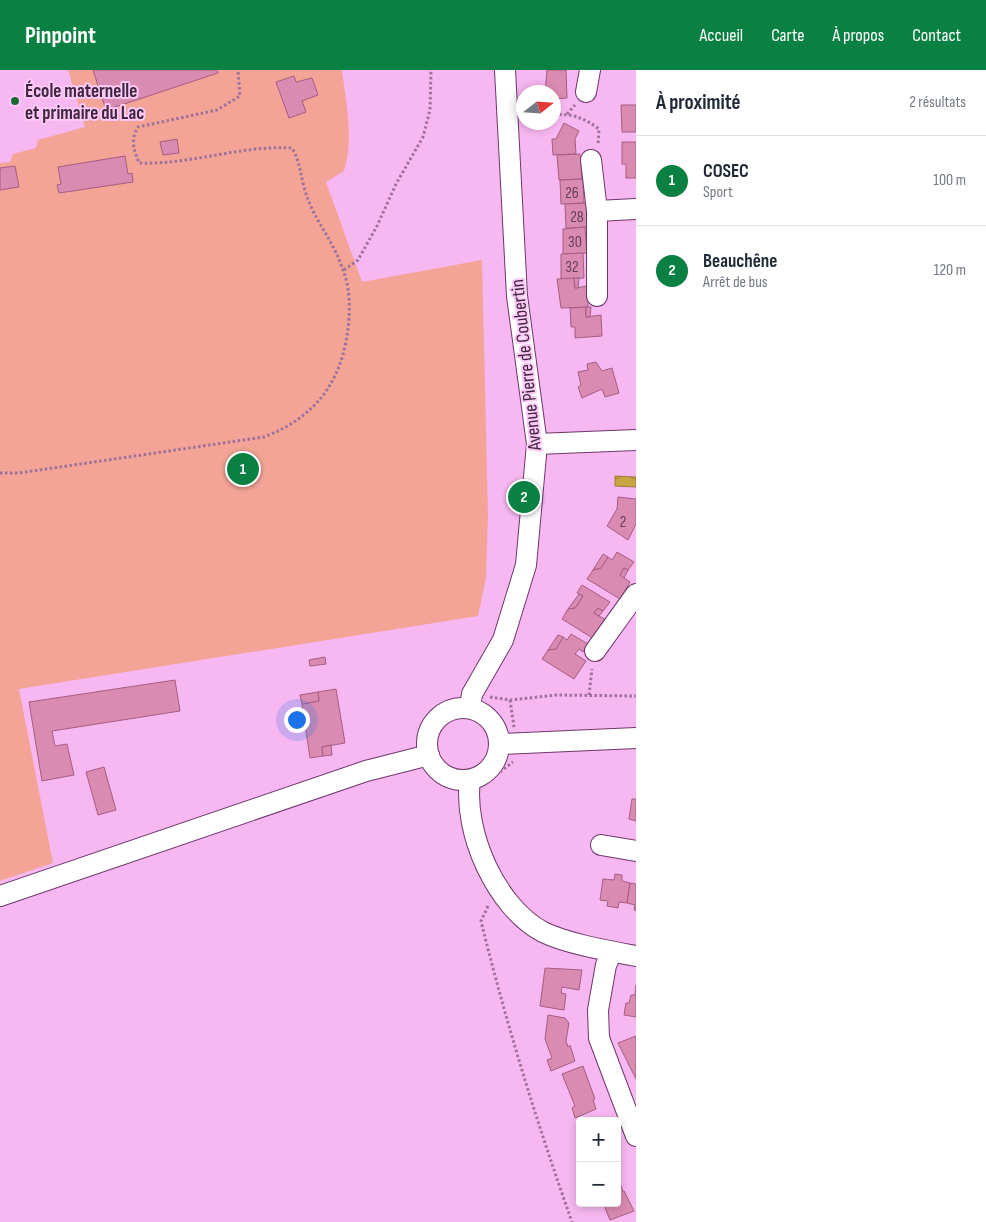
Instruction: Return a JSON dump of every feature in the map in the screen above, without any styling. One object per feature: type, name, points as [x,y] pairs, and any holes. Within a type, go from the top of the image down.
[{"type":"street","name":"Avenue Pierre de Coubertin","points":[[471,701],[503,640],[526,565],[537,444],[517,296],[505,70]]},
{"type":"street","points":[[586,92],[590,70]]},
{"type":"street","points":[[591,160],[597,212],[597,296]]},
{"type":"street","points":[[597,212],[636,209]]},
{"type":"street","points":[[537,444],[636,440]]},
{"type":"street","points":[[595,651],[636,594]]},
{"type":"street","points":[[471,701],[491,721],[498,732],[500,744],[498,757],[492,768],[482,776],[470,780],[457,780],[444,776],[435,767],[429,755],[427,743],[430,731],[436,720],[471,701]]},
{"type":"street","points":[[500,744],[636,738]]},
{"type":"street","points":[[0,896],[366,771],[429,755]]},
{"type":"street","points":[[470,780],[468,795],[476,837],[490,876],[514,909],[543,932],[612,952],[636,956]]},
{"type":"street","points":[[601,845],[636,851]]},
{"type":"street","points":[[612,952],[606,965],[598,1010],[599,1038],[636,1136]]},
{"type":"path","points":[[0,473],[18,473],[247,441],[264,437],[289,426],[320,401],[338,370],[348,331],[348,291],[344,270],[304,188],[299,160],[292,148],[270,146],[161,163],[139,162],[132,146],[134,135],[138,128],[217,110],[240,96],[238,70]]},
{"type":"path","points":[[344,270],[358,260],[378,226],[396,184],[423,137],[430,110],[431,70]]},
{"type":"path","points":[[561,114],[584,118],[599,128],[597,156],[591,160]]},
{"type":"path","points":[[589,695],[595,651]]},
{"type":"path","points":[[471,701],[510,700],[557,695],[636,696]]},
{"type":"path","points":[[490,904],[481,921],[504,1013],[539,1130],[572,1222]]},
{"type":"shaded area","points":[[68,70],[342,70],[349,133],[347,159],[344,171],[326,182],[362,282],[482,260],[488,515],[486,578],[478,616],[19,689],[53,863],[0,881],[0,163],[10,162],[13,154],[36,148],[38,140],[85,127]]},
{"type":"water","points":[[615,476],[636,477],[636,487],[615,486]]},
{"type":"building","points":[[93,70],[217,70],[218,73],[106,110]]},
{"type":"building","points":[[547,70],[566,70],[567,98],[561,98],[561,85],[546,85]]},
{"type":"building","points":[[294,76],[296,82],[312,78],[318,95],[302,101],[306,112],[289,118],[276,82]]},
{"type":"building","points":[[621,105],[636,105],[636,132],[622,132]]},
{"type":"building","points":[[564,123],[579,131],[575,139],[576,154],[553,155],[552,139],[556,139]]},
{"type":"building","points":[[177,139],[179,153],[163,155],[160,142]]},
{"type":"building","points":[[622,142],[636,142],[636,178],[626,178],[626,164],[622,164]]},
{"type":"building","points":[[580,154],[582,179],[559,180],[557,155]]},
{"type":"building","points":[[125,156],[128,174],[132,173],[133,182],[59,193],[57,185],[61,184],[58,167]]},
{"type":"building","points":[[15,166],[19,187],[0,190],[0,168]]},
{"type":"building","points":[[583,179],[584,203],[561,204],[560,180]]},
{"type":"building","points":[[588,203],[590,227],[566,228],[565,204]]},
{"type":"building","points":[[585,227],[587,253],[563,254],[563,229]]},
{"type":"building","points":[[583,253],[584,278],[561,279],[561,254]]},
{"type":"building","points":[[574,278],[575,288],[588,286],[588,307],[561,308],[557,279]]},
{"type":"building","points":[[574,278],[579,278],[578,288],[575,288]]},
{"type":"building","points":[[586,307],[586,317],[601,315],[602,336],[575,338],[575,327],[571,327],[570,308]]},
{"type":"building","points":[[586,307],[591,307],[590,317],[586,317]]},
{"type":"building","points":[[596,362],[602,371],[612,368],[619,393],[605,397],[602,389],[582,398],[578,387],[581,385],[578,372],[588,370],[587,364]]},
{"type":"building","points":[[618,497],[636,499],[636,524],[628,540],[607,526],[617,509]]},
{"type":"building","points":[[617,552],[634,562],[628,570],[624,568],[620,575],[630,582],[620,599],[587,579],[593,570],[601,568],[608,557],[612,560]]},
{"type":"building","points":[[603,554],[608,557],[601,568],[593,570]]},
{"type":"building","points":[[624,568],[628,570],[624,578],[620,575]]},
{"type":"building","points":[[582,585],[610,602],[603,611],[598,608],[594,613],[606,620],[594,639],[562,619],[568,609],[575,608],[583,596],[577,593]]},
{"type":"building","points":[[579,594],[583,596],[575,608],[568,609]]},
{"type":"building","points":[[598,608],[603,611],[599,616],[594,613]]},
{"type":"building","points":[[571,634],[588,644],[583,652],[579,649],[575,654],[586,661],[574,679],[542,659],[548,650],[556,649],[563,637],[567,640]]},
{"type":"building","points":[[558,635],[563,637],[556,649],[548,650]]},
{"type":"building","points":[[325,657],[326,664],[310,666],[309,660]]},
{"type":"building","points":[[175,680],[180,711],[52,731],[55,746],[67,744],[74,775],[42,781],[29,702]]},
{"type":"building","points":[[336,689],[345,743],[322,747],[323,756],[310,758],[302,704],[319,701],[318,692]]},
{"type":"building","points":[[318,692],[319,701],[302,704],[300,695]]},
{"type":"building","points":[[331,745],[332,755],[323,756],[322,747]]},
{"type":"building","points":[[104,767],[116,810],[98,815],[86,772]]},
{"type":"building","points":[[632,799],[636,799],[636,821],[629,819]]},
{"type":"building","points":[[615,874],[622,875],[622,881],[630,883],[627,903],[619,902],[618,908],[607,906],[608,901],[600,900],[603,879],[614,880]]},
{"type":"building","points":[[630,883],[636,884],[636,910],[634,910],[635,905],[627,903]]},
{"type":"building","points":[[545,968],[582,970],[579,990],[562,987],[561,993],[566,994],[564,1010],[540,1006]]},
{"type":"building","points":[[636,985],[636,1017],[624,1015],[626,1003],[629,1003],[631,995],[635,995]]},
{"type":"building","points":[[548,1015],[565,1018],[569,1023],[566,1041],[568,1047],[570,1045],[575,1061],[551,1071],[547,1060],[552,1058],[545,1039]]},
{"type":"building","points":[[636,1036],[636,1079],[618,1043]]},
{"type":"building","points":[[583,1066],[595,1099],[593,1100],[596,1109],[575,1118],[572,1108],[575,1106],[562,1074]]},
{"type":"building","points":[[621,1186],[634,1211],[610,1220],[605,1207],[621,1207]]},
{"type":"place","name":"École maternelle et primaire du Lac","points":[[15,101]]},
{"type":"place","name":"COSEC","points":[[243,469]]},
{"type":"place","name":"Beauchêne","points":[[524,497]]}]
